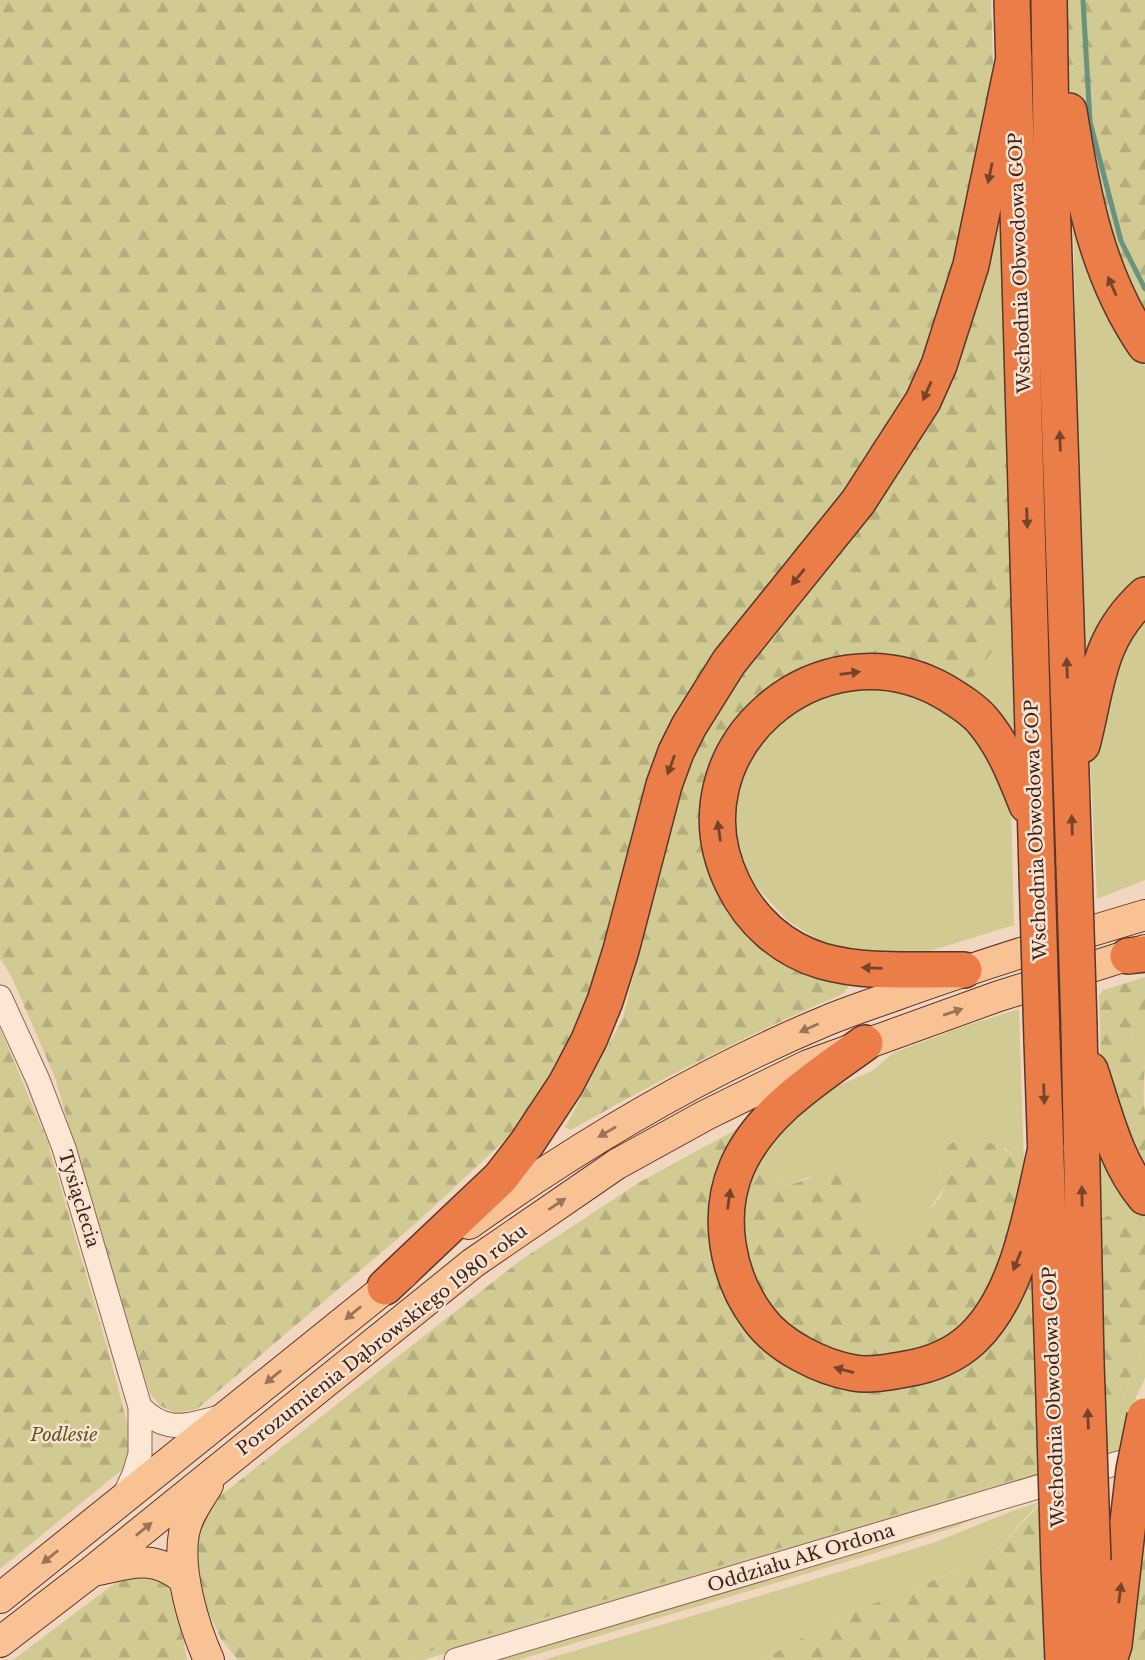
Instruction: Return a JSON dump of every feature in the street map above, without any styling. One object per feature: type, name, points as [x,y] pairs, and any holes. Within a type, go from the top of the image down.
[{"type":"highway","name":"Wschodnia Obwodowa GOP","points":[[1012,0],[1046,1147],[1093,1561],[1096,1660]]},
{"type":"highway","name":"Wschodnia Obwodowa GOP","points":[[1050,0],[1053,212],[1079,1031],[1069,1364],[1059,1566],[1063,1660]]},
{"type":"highway","points":[[1050,0],[1092,231],[1110,282],[1145,345]]},
{"type":"highway","points":[[384,1287],[500,1178],[566,1084],[589,1040],[605,1001],[664,785],[689,726],[729,662],[858,502],[923,401],[939,365],[971,265],[1014,58]]},
{"type":"highway","points":[[1071,786],[1105,649],[1128,610],[1145,595]]},
{"type":"highway","points":[[964,971],[845,967],[833,964],[782,944],[751,915],[731,880],[722,856],[717,820],[726,771],[735,750],[762,715],[784,697],[808,684],[825,677],[865,671],[909,676],[950,695],[981,719],[999,741],[1036,828]]},
{"type":"highway","points":[[1079,1031],[1115,1147],[1131,1180],[1145,1197]]},
{"type":"highway","points":[[865,1043],[797,1093],[769,1121],[737,1167],[730,1191],[726,1224],[729,1251],[743,1293],[759,1320],[780,1340],[804,1354],[828,1366],[855,1374],[890,1372],[938,1361],[972,1339],[989,1320],[1023,1245],[1046,1147]]},
{"type":"highway","points":[[1109,1660],[1114,1645],[1134,1470],[1145,1416]]},
{"type":"main road","name":"Porozumienia Dąbrowskiego 1980 roku","points":[[0,1598],[384,1287],[447,1239],[567,1156],[650,1107],[740,1059],[829,1019],[964,971],[1145,915]]},
{"type":"main road","name":"Porozumienia Dąbrowskiego 1980 roku","points":[[0,1642],[91,1572],[473,1263],[617,1164],[771,1082],[865,1043],[996,997],[1139,953]]},
{"type":"main road","points":[[209,1660],[184,1579],[183,1543],[186,1525],[214,1472]]},
{"type":"main road","points":[[91,1572],[136,1562],[149,1562],[175,1571],[184,1579]]},
{"type":"street","name":"Tysiąclecia","points":[[0,996],[38,1080],[64,1149],[140,1407],[140,1454],[122,1499]]},
{"type":"street","points":[[140,1407],[161,1424],[173,1426],[225,1415]]},
{"type":"street","name":"Oddziału AK Ordona","points":[[456,1660],[1145,1455]]},
{"type":"green space","points":[[0,0],[991,0],[993,63],[989,118],[960,258],[915,380],[866,463],[752,607],[581,1026],[527,1117],[504,1141],[415,1224],[197,1409],[175,1413],[159,1405],[150,1393],[54,1075],[12,978],[0,958]]},
{"type":"green space","points":[[1062,0],[1145,0],[1145,328],[1077,138],[1066,64]]},
{"type":"green space","points":[[1001,167],[1009,311],[967,323]]},
{"type":"green space","points":[[1070,194],[1122,329],[1145,366],[1145,577],[1134,585],[1081,690],[1074,249]]},
{"type":"green space","points":[[1009,311],[1013,623],[964,690],[805,671],[771,687],[753,703],[707,855],[843,977],[849,986],[843,994],[705,1058],[571,1130],[565,1128],[623,1017],[678,796],[699,731],[967,323]]},
{"type":"green space","points":[[1145,609],[1145,880],[1097,899],[1090,758],[1098,704]]},
{"type":"green space","points":[[1013,623],[1023,749],[964,690]]},
{"type":"green space","points":[[850,683],[923,693],[971,728],[1011,803],[1014,925],[917,955],[891,955],[844,949],[815,938],[788,921],[748,878],[729,827],[734,776],[776,715]]},
{"type":"green space","points":[[1145,977],[1145,1025],[1138,1026],[1131,1032],[1135,1046],[1145,1058],[1145,1179],[1101,1063],[1099,995],[1104,990]]},
{"type":"green space","points":[[1019,1009],[1024,1163],[1005,1148],[940,1170],[946,1183],[942,1190],[917,1226],[896,1244],[886,1246],[868,1242],[862,1229],[863,1190],[809,1177],[789,1185],[774,1178],[757,1156],[780,1126],[821,1093],[872,1071],[893,1053]]},
{"type":"green space","points":[[1145,1025],[1145,1058],[1135,1046],[1131,1032],[1138,1026]]},
{"type":"green space","name":"Podlesie","points":[[0,1028],[47,1140],[108,1350],[129,1430],[130,1445],[123,1469],[0,1569]]},
{"type":"green space","points":[[750,1125],[736,1153],[743,1314],[905,1385],[1035,1253],[1039,1472],[400,1660],[238,1660],[221,1639],[203,1601],[192,1549],[206,1507],[521,1260],[640,1182],[737,1129]]},
{"type":"green space","points":[[1097,1135],[1145,1212],[1145,1222],[1123,1213],[1101,1219]]},
{"type":"green space","points":[[973,1139],[1000,1147],[1024,1163],[1024,1180],[990,1301],[935,1348],[857,1362],[799,1336],[765,1303],[744,1261],[743,1195],[757,1156],[774,1178],[789,1185],[829,1172],[842,1172],[863,1190],[862,1229],[868,1242],[886,1246],[897,1243],[910,1232],[939,1199],[946,1183],[940,1162],[951,1143]]},
{"type":"green space","points":[[1116,1212],[1134,1215],[1145,1222],[1145,1340],[1119,1416],[1103,1415],[1101,1219]]},
{"type":"green space","points":[[1145,1340],[1145,1378],[1136,1397],[1123,1448],[1105,1453],[1103,1415],[1119,1415]]},
{"type":"green space","points":[[1039,1472],[1039,1477],[423,1660],[400,1660]]},
{"type":"green space","points":[[1145,1491],[1145,1660],[1128,1660],[1128,1646]]},
{"type":"green space","points":[[1040,1502],[989,1558],[840,1617],[762,1660],[543,1660],[926,1545]]},
{"type":"green space","points":[[1041,1503],[1044,1660],[762,1660],[840,1617],[989,1558]]},
{"type":"green space","points":[[995,1510],[958,1526],[869,1555],[518,1660],[488,1660]]},
{"type":"green space","points":[[148,1572],[170,1586],[175,1596],[187,1660],[13,1660],[127,1574]]},
{"type":"waterway","points":[[1083,0],[1090,122],[1121,241],[1145,289]]}]
